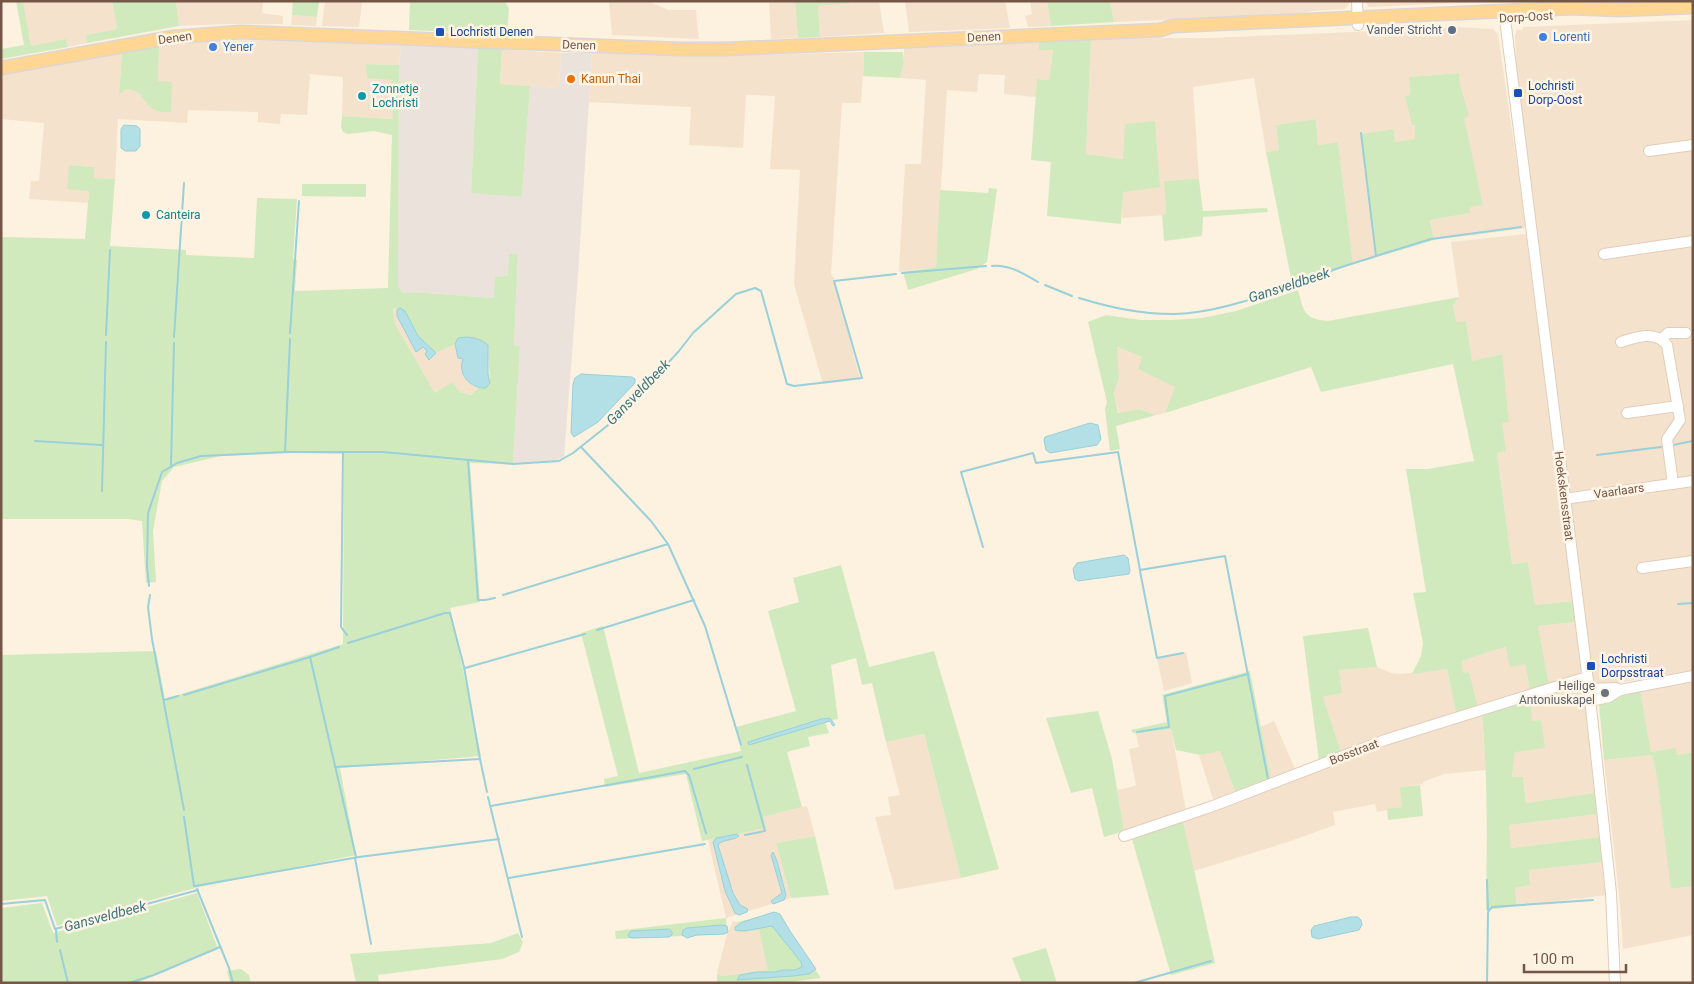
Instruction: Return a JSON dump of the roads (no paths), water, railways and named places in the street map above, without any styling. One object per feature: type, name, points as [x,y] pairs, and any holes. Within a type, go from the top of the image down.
[{"type":"main road","name":"Dorp-Oost","points":[[1504,15],[1573,8],[1618,10],[1693,7]]},
{"type":"main road","name":"Dorp-Oost","points":[[1358,21],[1504,15],[1621,15],[1693,12]]},
{"type":"main road","name":"Denen","points":[[1,68],[173,37],[241,32],[680,49],[726,49],[1160,30],[1172,33],[1358,21]]},
{"type":"street","points":[[1356,1],[1358,21]]},
{"type":"street","name":"Hoekskensstraat","points":[[1504,15],[1589,689],[1611,893],[1615,983]]},
{"type":"street","points":[[1649,152],[1693,145]]},
{"type":"street","points":[[1604,254],[1693,241]]},
{"type":"street","points":[[1662,339],[1668,333],[1686,333]]},
{"type":"street","points":[[1621,342],[1637,337],[1653,336],[1662,339],[1666,345],[1680,420],[1667,440],[1673,484]]},
{"type":"street","points":[[1627,413],[1678,406]]},
{"type":"street","name":"Vaarlaars","points":[[1564,499],[1693,481]]},
{"type":"street","points":[[1642,568],[1693,561]]},
{"type":"street","points":[[1590,701],[1609,696],[1620,690],[1693,676]]},
{"type":"street","name":"Bosstraat","points":[[1124,836],[1213,806],[1385,740],[1587,677]]},
{"type":"street","points":[[1589,689],[1616,688],[1620,690]]},
{"type":"water","points":[[124,125],[137,126],[140,129],[140,146],[136,151],[125,151],[121,148],[121,129]]},
{"type":"water","points":[[400,308],[405,311],[418,336],[436,353],[429,360],[425,354],[427,351],[423,347],[416,352],[397,316],[397,310]]},
{"type":"water","points":[[458,338],[478,339],[488,345],[488,374],[490,383],[486,388],[475,386],[467,380],[462,370],[463,359],[458,358],[455,344]]},
{"type":"water","points":[[581,374],[632,377],[635,379],[635,383],[598,422],[574,437],[571,433],[573,384],[575,378]]},
{"type":"water","points":[[1090,423],[1098,425],[1101,439],[1097,445],[1050,453],[1046,450],[1045,437]]},
{"type":"water","points":[[1124,555],[1128,558],[1129,574],[1078,581],[1075,579],[1073,569],[1077,563]]},
{"type":"water","points":[[830,718],[835,725],[833,726],[830,721],[749,745],[748,742],[821,719]]},
{"type":"water","points":[[737,834],[739,836],[737,838],[718,845],[733,893],[740,905],[748,909],[747,912],[739,915],[735,913],[725,891],[713,842],[716,838]]},
{"type":"water","points":[[773,852],[786,895],[784,900],[773,904],[771,901],[782,893],[771,855]]},
{"type":"water","points":[[774,912],[780,914],[816,969],[809,974],[737,980],[740,975],[795,970],[802,967],[801,962],[772,926],[744,931],[735,930],[735,927],[743,922]]},
{"type":"water","points":[[1358,917],[1361,920],[1362,925],[1359,930],[1318,939],[1312,937],[1311,930],[1314,926]]},
{"type":"water","points":[[727,926],[728,932],[724,934],[697,935],[687,938],[682,935],[683,930],[687,928]]},
{"type":"water","points":[[669,929],[672,935],[669,937],[633,938],[628,935],[631,931]]},
{"type":"waterway","name":"Gansveldbeek","points":[[1079,298],[1137,312],[1161,314],[1190,313],[1246,301],[1376,256],[1361,133]]},
{"type":"waterway","points":[[174,337],[184,183]]},
{"type":"waterway","points":[[290,333],[299,201]]},
{"type":"waterway","points":[[1376,256],[1431,239],[1521,227]]},
{"type":"waterway","points":[[106,335],[110,250]]},
{"type":"waterway","name":"Gansveldbeek","points":[[902,273],[986,266]]},
{"type":"waterway","name":"Gansveldbeek","points":[[992,266],[1010,268],[1038,282]]},
{"type":"waterway","name":"Gansveldbeek","points":[[149,586],[147,566],[148,513],[162,472],[177,463],[201,456],[285,452],[383,452],[513,464],[559,461],[573,453],[617,418],[679,351],[693,333],[736,294],[755,288],[761,291],[787,384],[794,386],[862,378],[834,281],[896,274]]},
{"type":"waterway","name":"Gansveldbeek","points":[[1045,285],[1072,296]]},
{"type":"waterway","points":[[285,452],[290,339]]},
{"type":"waterway","points":[[102,491],[106,342]]},
{"type":"waterway","points":[[171,465],[174,343]]},
{"type":"waterway","points":[[35,441],[102,445]]},
{"type":"waterway","points":[[1673,445],[1693,441]]},
{"type":"waterway","points":[[581,447],[651,521],[668,544],[705,626],[741,745]]},
{"type":"waterway","points":[[1597,455],[1661,447]]},
{"type":"waterway","points":[[343,452],[341,627],[347,635]]},
{"type":"waterway","points":[[983,547],[961,472],[1033,453],[1036,463],[1118,452],[1140,570],[1225,556],[1268,779]]},
{"type":"waterway","points":[[468,461],[478,600],[495,598]]},
{"type":"waterway","points":[[503,595],[668,544]]},
{"type":"waterway","points":[[1140,571],[1157,658],[1183,653]]},
{"type":"waterway","name":"Gansveldbeek","points":[[150,595],[148,607],[152,639],[184,810]]},
{"type":"waterway","points":[[597,630],[694,600]]},
{"type":"waterway","points":[[1678,604],[1693,603]]},
{"type":"waterway","points":[[348,643],[450,613],[464,667],[487,792]]},
{"type":"waterway","points":[[465,668],[585,634]]},
{"type":"waterway","points":[[184,695],[339,647]]},
{"type":"waterway","points":[[310,657],[356,857]]},
{"type":"waterway","points":[[1137,732],[1169,727],[1165,696],[1248,674]]},
{"type":"waterway","points":[[164,700],[178,696]]},
{"type":"waterway","points":[[694,769],[742,757]]},
{"type":"waterway","points":[[335,767],[480,759]]},
{"type":"waterway","points":[[745,835],[765,831],[747,765]]},
{"type":"waterway","points":[[491,806],[685,771],[689,775],[706,833]]},
{"type":"waterway","points":[[488,797],[522,937]]},
{"type":"waterway","name":"Gansveldbeek","points":[[184,817],[194,886]]},
{"type":"waterway","points":[[195,886],[359,857],[499,839]]},
{"type":"waterway","points":[[509,878],[705,844]]},
{"type":"waterway","points":[[355,858],[371,944]]},
{"type":"waterway","points":[[1487,880],[1488,910]]},
{"type":"waterway","name":"Gansveldbeek","points":[[197,889],[229,968],[233,983]]},
{"type":"waterway","name":"Gansveldbeek","points":[[1,904],[45,900],[55,929],[198,890]]},
{"type":"waterway","points":[[1487,983],[1488,912],[1492,907],[1593,900]]},
{"type":"waterway","points":[[56,930],[57,942]]},
{"type":"waterway","points":[[129,983],[154,975],[220,947]]},
{"type":"waterway","points":[[60,950],[68,983]]},
{"type":"waterway","points":[[1134,983],[1211,961]]},
{"type":"place","name":"Vander Stricht","points":[[1452,30]]},
{"type":"place","name":"Lochristi Denen","points":[[440,32]]},
{"type":"place","name":"Lorenti","points":[[1543,37]]},
{"type":"place","name":"Yener","points":[[213,47]]},
{"type":"place","name":"Kanun Thai","points":[[571,79]]},
{"type":"place","name":"Lochristi Dorp-Oost","points":[[1518,93]]},
{"type":"place","name":"Zonnetje Lochristi","points":[[362,96]]},
{"type":"place","name":"Canteira","points":[[146,215]]},
{"type":"place","name":"Lochristi Dorpsstraat","points":[[1591,666]]},
{"type":"place","name":"Heilige Antoniuskapel","points":[[1605,693]]}]
